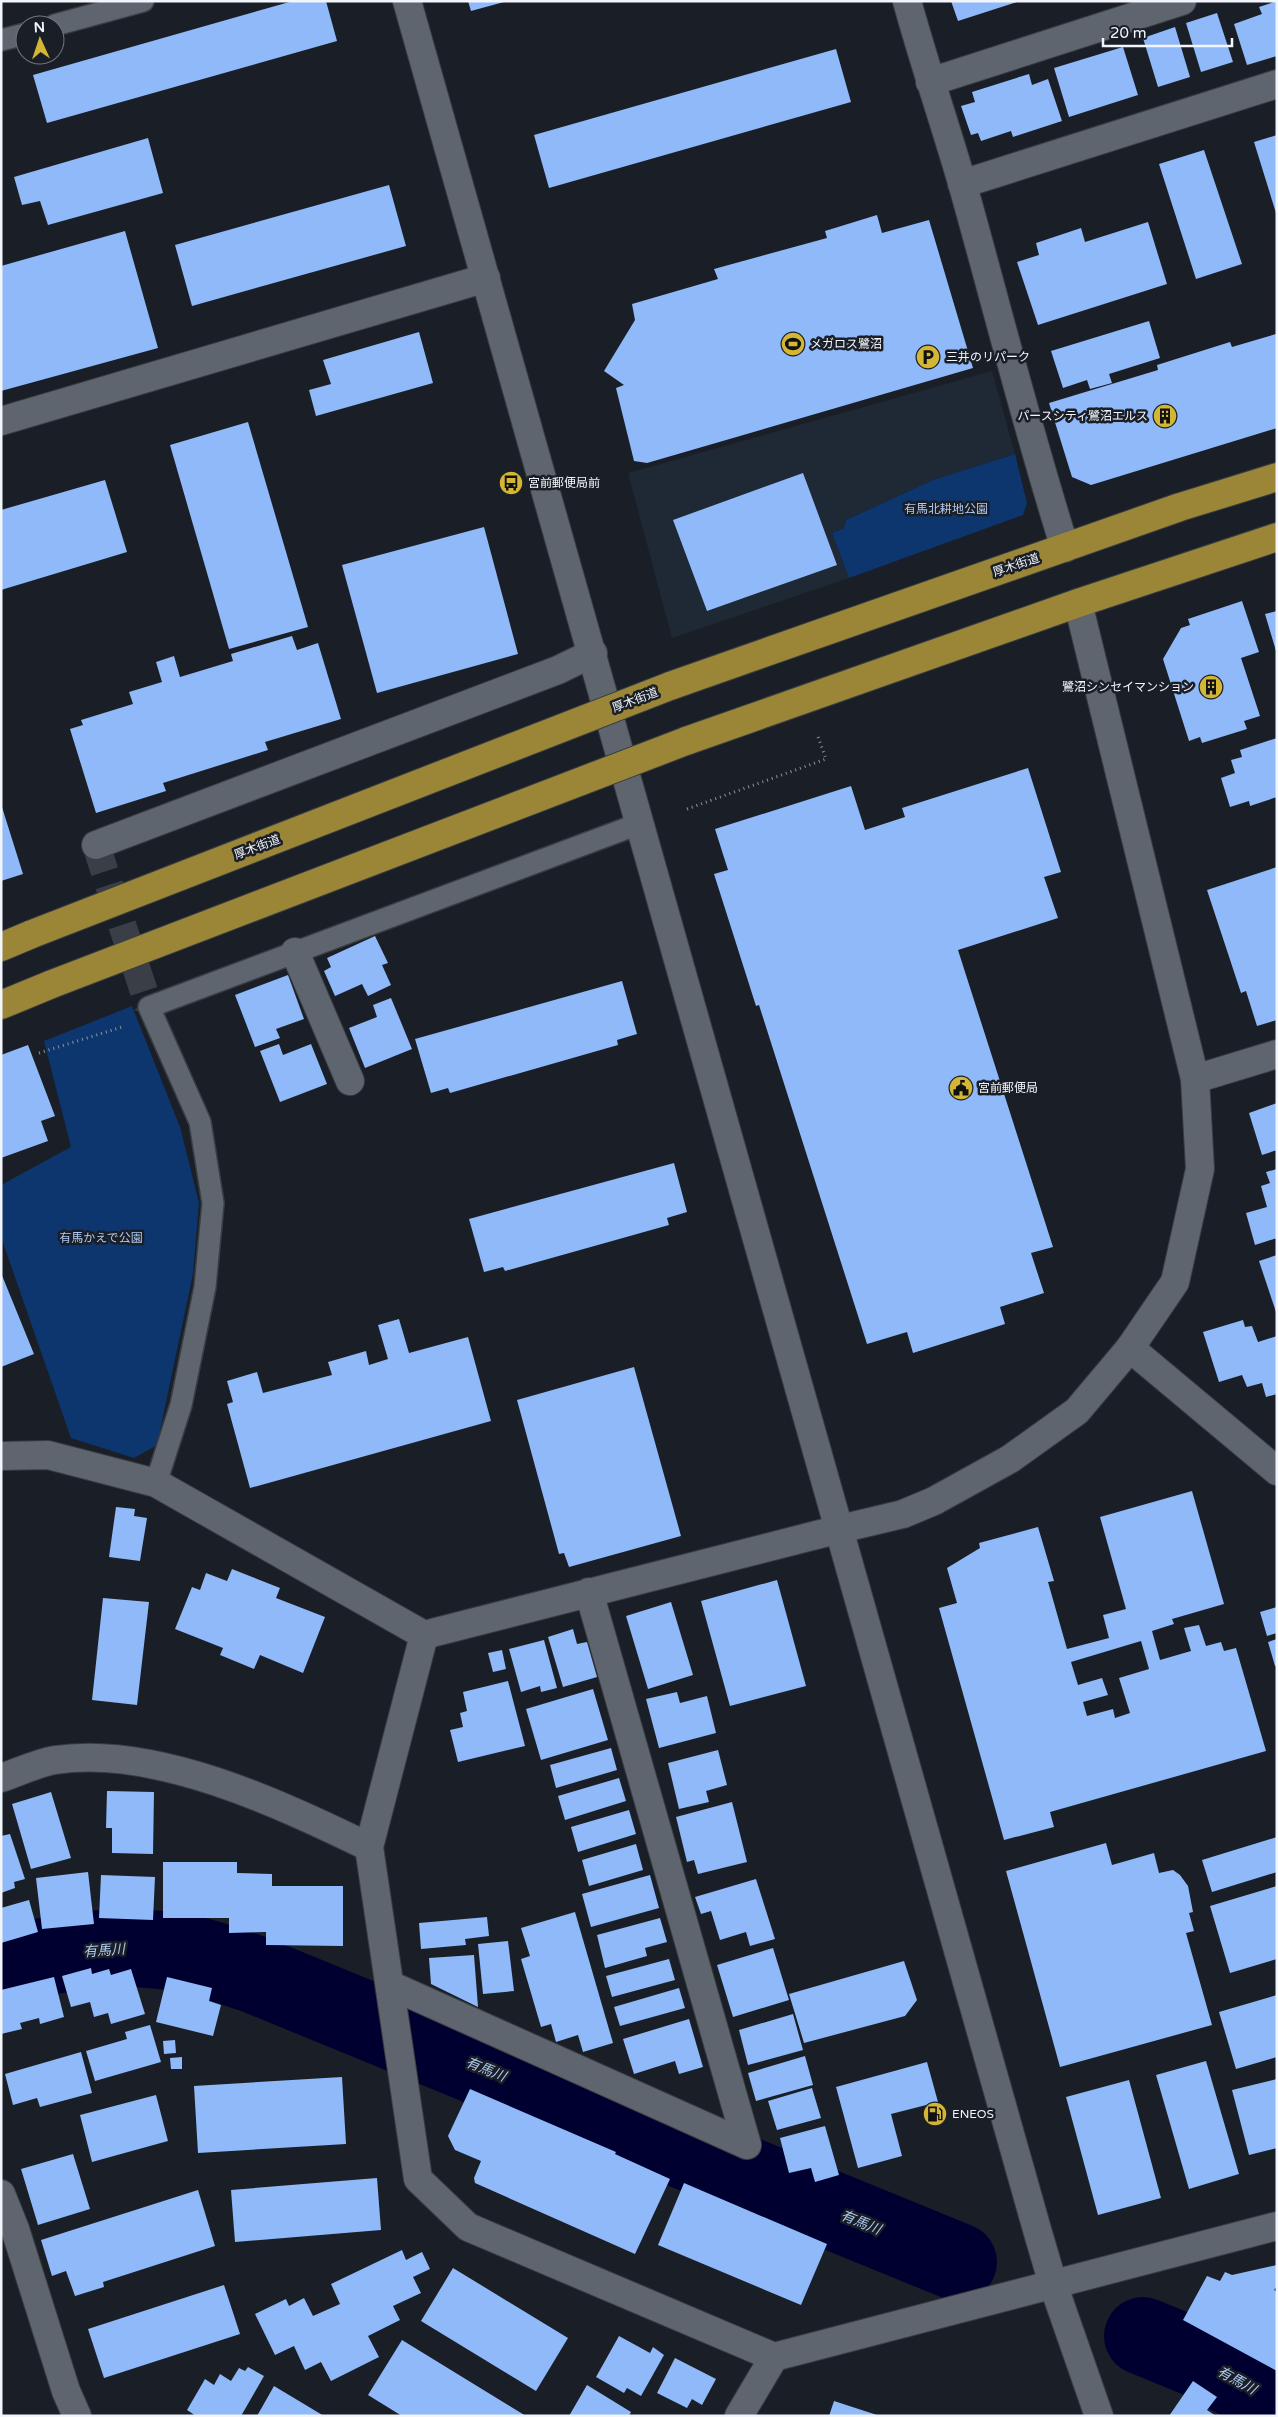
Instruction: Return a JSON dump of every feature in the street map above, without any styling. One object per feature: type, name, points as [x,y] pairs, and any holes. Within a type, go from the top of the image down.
[{"type":"highway","name":"厚木街道","points":[[1,947],[670,686],[1180,507],[1277,477]]},
{"type":"highway","points":[[1,1005],[686,741],[1078,603],[1277,537]]},
{"type":"street","points":[[407,1],[1053,2284],[1098,2416]]},
{"type":"street","points":[[907,1],[962,184],[1043,477],[1065,548]]},
{"type":"street","points":[[930,82],[1182,1]]},
{"type":"street","points":[[962,184],[1277,84]]},
{"type":"street","points":[[1,421],[486,278]]},
{"type":"street","points":[[1,1456],[48,1454],[156,1483],[424,1635],[902,1514],[934,1501],[1010,1459],[1077,1411],[1130,1348],[1175,1282],[1200,1170],[1195,1079],[1078,603]]},
{"type":"street","points":[[96,844],[558,670],[593,653]]},
{"type":"street","points":[[295,952],[350,1081]]},
{"type":"street","points":[[1195,1079],[1277,1054]]},
{"type":"street","points":[[1130,1348],[1277,1471]]},
{"type":"street","points":[[390,1986],[747,2145],[589,1592]]},
{"type":"street","points":[[424,1635],[369,1847],[418,2179],[468,2227],[774,2357],[1277,2226]]},
{"type":"street","points":[[1,1778],[55,1760],[116,1759],[203,1776],[327,1826],[369,1847]]},
{"type":"street","points":[[1,2194],[15,2229],[66,2391],[78,2416]]},
{"type":"street","points":[[739,2416],[774,2357]]},
{"type":"lane","points":[[65,22],[143,1]]},
{"type":"lane","points":[[1,40],[15,36]]},
{"type":"lane","points":[[156,1483],[183,1396],[205,1287],[213,1203],[200,1122],[149,1007],[641,823]]},
{"type":"path","points":[[687,809],[826,759],[815,727]]},
{"type":"path","points":[[39,1053],[153,1017]]},
{"type":"shaded area","points":[[992,371],[1015,454],[933,480],[846,520],[844,528],[832,533],[849,578],[672,638],[628,473]]},
{"type":"green space","name":"有馬北耕地公園","points":[[1015,454],[1027,503],[1023,515],[849,578],[832,533],[844,528],[846,520],[933,480]]},
{"type":"green space","name":"有馬かえで公園","points":[[132,1006],[180,1127],[199,1203],[193,1274],[157,1445],[134,1458],[71,1438],[1,1237],[1,1185],[71,1147],[44,1041]]},
{"type":"building","points":[[293,1],[326,1],[337,41],[47,123],[33,75]]},
{"type":"building","points":[[468,1],[503,1],[504,2],[471,11]]},
{"type":"building","points":[[951,1],[1017,1],[1017,2],[958,21]]},
{"type":"building","points":[[1277,1],[1277,56],[1247,65],[1234,24],[1262,14],[1259,7]]},
{"type":"building","points":[[1217,13],[1233,62],[1201,72],[1186,23]]},
{"type":"building","points":[[1175,27],[1190,77],[1158,87],[1143,38]]},
{"type":"building","points":[[1123,47],[1138,95],[1069,117],[1054,68]]},
{"type":"building","points":[[836,49],[851,102],[549,188],[534,135]]},
{"type":"building","points":[[1029,74],[1032,85],[1048,79],[1062,121],[1013,137],[1011,131],[981,141],[978,133],[971,135],[961,106],[975,102],[972,92]]},
{"type":"building","points":[[1277,135],[1277,213],[1276,213],[1254,142]]},
{"type":"building","points":[[148,138],[163,193],[48,225],[40,201],[22,205],[14,177]]},
{"type":"building","points":[[1204,150],[1242,264],[1196,279],[1159,164]]},
{"type":"building","points":[[389,185],[406,246],[192,306],[175,245]]},
{"type":"building","name":"メガロス鷺沼","points":[[877,215],[882,233],[929,220],[973,368],[647,463],[634,461],[616,388],[624,385],[604,371],[635,320],[632,304],[718,279],[714,269],[827,238],[825,231]]},
{"type":"building","points":[[1148,222],[1167,284],[1038,325],[1017,262],[1039,255],[1036,243],[1081,228],[1085,242]]},
{"type":"building","points":[[125,231],[158,348],[1,391],[1,266]]},
{"type":"building","points":[[1149,321],[1160,358],[1109,374],[1112,383],[1090,389],[1087,380],[1063,388],[1051,351]]},
{"type":"building","points":[[419,332],[433,383],[316,416],[309,390],[331,384],[323,360]]},
{"type":"building","name":"パースシティ鷺沼エルス","points":[[1276,334],[1277,428],[1091,485],[1072,477],[1049,403],[1158,370],[1157,365],[1230,342],[1232,347]]},
{"type":"building","points":[[248,422],[308,627],[229,649],[170,445]]},
{"type":"building","points":[[803,473],[837,565],[707,611],[673,520]]},
{"type":"building","points":[[105,480],[127,552],[1,590],[1,510]]},
{"type":"building","points":[[484,527],[518,654],[377,693],[342,565]]},
{"type":"building","name":"鷺沼シンセイマンション","points":[[1242,601],[1259,652],[1241,658],[1260,716],[1244,721],[1247,729],[1202,743],[1200,737],[1189,741],[1163,659],[1181,628],[1190,625],[1188,619]]},
{"type":"building","points":[[1277,611],[1277,651],[1276,651],[1265,614]]},
{"type":"building","points":[[292,636],[297,650],[318,643],[341,719],[265,742],[268,750],[163,783],[166,791],[96,813],[70,729],[83,725],[81,720],[133,704],[129,692],[162,682],[156,662],[174,656],[180,677],[233,661],[231,654]]},
{"type":"building","points":[[1277,738],[1277,797],[1250,806],[1249,801],[1230,807],[1221,778],[1235,773],[1231,760],[1242,757],[1240,750]]},
{"type":"building","points":[[1028,768],[1061,872],[1044,877],[1058,918],[958,950],[1053,1247],[1031,1253],[1044,1293],[1000,1307],[1005,1324],[913,1353],[907,1332],[867,1344],[759,1005],[756,1006],[714,874],[728,870],[715,829],[851,786],[865,830],[905,817],[902,808]]},
{"type":"building","points":[[1,804],[23,874],[1,881]]},
{"type":"building","points":[[1277,867],[1277,1020],[1257,1026],[1246,991],[1241,993],[1207,890]]},
{"type":"building","points":[[375,936],[388,963],[382,965],[391,985],[368,996],[362,984],[335,996],[324,971],[331,967],[327,958]]},
{"type":"building","points":[[288,975],[304,1019],[276,1029],[280,1038],[255,1047],[235,995]]},
{"type":"building","points":[[622,981],[637,1034],[617,1040],[618,1045],[450,1093],[448,1088],[431,1093],[415,1039]]},
{"type":"building","points":[[391,998],[412,1049],[365,1068],[349,1028],[377,1017],[373,1005]]},
{"type":"building","points":[[279,1044],[283,1055],[311,1044],[327,1084],[280,1102],[260,1051]]},
{"type":"building","points":[[28,1045],[55,1116],[41,1121],[48,1141],[1,1158],[1,1055]]},
{"type":"building","points":[[1277,1103],[1277,1150],[1262,1155],[1249,1113]]},
{"type":"building","points":[[674,1163],[687,1212],[667,1218],[669,1225],[505,1271],[503,1267],[484,1272],[469,1219]]},
{"type":"building","points":[[1277,1169],[1277,1238],[1255,1245],[1246,1213],[1267,1207],[1261,1186],[1270,1183],[1266,1172]]},
{"type":"building","points":[[1277,1255],[1277,1312],[1276,1312],[1259,1261]]},
{"type":"building","points":[[1,1273],[34,1354],[1,1367]]},
{"type":"building","points":[[399,1319],[409,1353],[468,1337],[491,1421],[250,1488],[227,1404],[233,1402],[227,1381],[257,1372],[263,1393],[332,1375],[328,1362],[366,1351],[369,1365],[388,1359],[378,1325]]},
{"type":"building","points":[[1243,1320],[1245,1327],[1252,1326],[1258,1342],[1277,1336],[1277,1394],[1266,1397],[1262,1383],[1247,1387],[1242,1375],[1219,1382],[1203,1332]]},
{"type":"building","points":[[634,1367],[681,1536],[569,1567],[564,1553],[559,1554],[517,1400]]},
{"type":"building","points":[[1192,1491],[1224,1604],[1172,1619],[1174,1624],[1152,1631],[1160,1660],[1191,1651],[1184,1628],[1199,1625],[1206,1646],[1221,1642],[1224,1651],[1236,1648],[1266,1751],[1050,1812],[1054,1827],[1004,1840],[939,1608],[957,1603],[947,1568],[980,1548],[979,1543],[1038,1527],[1054,1581],[1048,1582],[1067,1649],[1109,1638],[1103,1615],[1126,1609],[1100,1517]],"holes":[[[1141,1641],[1149,1669],[1119,1678],[1130,1713],[1115,1718],[1113,1709],[1087,1716],[1083,1702],[1108,1695],[1102,1678],[1078,1685],[1071,1662]]]},
{"type":"building","points":[[116,1507],[135,1509],[134,1516],[147,1518],[140,1561],[109,1557]]},
{"type":"building","points":[[232,1569],[280,1588],[276,1598],[325,1617],[303,1673],[260,1655],[254,1669],[220,1655],[223,1648],[175,1629],[192,1587],[200,1590],[206,1573],[227,1581]]},
{"type":"building","points":[[777,1580],[806,1686],[730,1706],[701,1601]]},
{"type":"building","points":[[103,1598],[149,1602],[137,1705],[92,1700]]},
{"type":"building","points":[[671,1602],[693,1675],[648,1689],[626,1616]]},
{"type":"building","points":[[1277,1607],[1277,1633],[1267,1636],[1260,1612]]},
{"type":"building","points":[[573,1629],[577,1644],[587,1642],[597,1677],[563,1687],[548,1637]]},
{"type":"building","points":[[1277,1639],[1277,1666],[1275,1666],[1268,1642]]},
{"type":"building","points":[[544,1640],[557,1688],[541,1692],[540,1686],[521,1692],[509,1649]]},
{"type":"building","points":[[502,1650],[506,1669],[493,1672],[488,1653]]},
{"type":"building","points":[[508,1681],[525,1746],[458,1762],[450,1730],[463,1727],[460,1713],[467,1711],[463,1692]]},
{"type":"building","points":[[593,1689],[608,1740],[541,1760],[526,1709]]},
{"type":"building","points":[[677,1692],[680,1703],[707,1696],[716,1733],[659,1748],[646,1699]]},
{"type":"building","points":[[611,1748],[617,1770],[556,1788],[550,1765]]},
{"type":"building","points":[[718,1750],[727,1785],[706,1791],[709,1802],[679,1809],[668,1763]]},
{"type":"building","points":[[619,1778],[626,1801],[565,1820],[558,1796]]},
{"type":"building","points":[[107,1791],[154,1792],[153,1854],[112,1853],[112,1828],[106,1828]]},
{"type":"building","points":[[51,1792],[71,1858],[31,1869],[12,1804]]},
{"type":"building","points":[[732,1802],[747,1862],[698,1874],[694,1860],[687,1862],[676,1817]]},
{"type":"building","points":[[629,1810],[636,1834],[578,1852],[571,1827]]},
{"type":"building","points":[[10,1834],[25,1879],[14,1882],[15,1888],[1,1893],[1,1836]]},
{"type":"building","points":[[1277,1837],[1277,1872],[1212,1892],[1202,1860]]},
{"type":"building","points":[[1106,1843],[1112,1865],[1154,1853],[1159,1873],[1173,1870],[1180,1875],[1188,1886],[1193,1912],[1189,1913],[1194,1931],[1186,1933],[1212,2025],[1060,2067],[1006,1871]]},
{"type":"building","points":[[636,1844],[643,1870],[589,1886],[582,1860]]},
{"type":"building","points":[[163,1862],[237,1862],[237,1873],[272,1874],[272,1886],[343,1886],[343,1946],[266,1945],[266,1932],[229,1933],[229,1918],[163,1918]]},
{"type":"building","points":[[88,1872],[94,1924],[42,1929],[36,1878]]},
{"type":"building","points":[[101,1875],[155,1877],[153,1920],[99,1918]]},
{"type":"building","points":[[650,1875],[659,1908],[591,1927],[582,1894]]},
{"type":"building","points":[[756,1879],[775,1939],[750,1946],[746,1932],[720,1940],[711,1911],[701,1914],[695,1897]]},
{"type":"building","points":[[1277,1886],[1277,1959],[1230,1973],[1210,1906]]},
{"type":"building","points":[[29,1900],[38,1932],[1,1943],[1,1908]]},
{"type":"building","points":[[575,1912],[613,2043],[583,2052],[578,2035],[556,2042],[551,2024],[541,2027],[521,1959],[530,1956],[521,1928]]},
{"type":"building","points":[[487,1917],[489,1936],[465,1939],[466,1945],[421,1949],[419,1923]]},
{"type":"building","points":[[660,1918],[667,1942],[645,1948],[647,1956],[605,1968],[597,1935]]},
{"type":"building","points":[[508,1941],[514,1991],[483,1994],[478,1944]]},
{"type":"building","points":[[773,1948],[789,2000],[733,2017],[717,1965]]},
{"type":"building","points":[[474,1955],[478,2007],[431,1984],[429,1958]]},
{"type":"building","points":[[669,1959],[675,1980],[612,1997],[606,1976]]},
{"type":"building","points":[[904,1961],[917,2000],[905,2016],[804,2043],[789,1994]]},
{"type":"building","points":[[91,1968],[92,1974],[109,1969],[111,1975],[131,1969],[145,2014],[111,2024],[108,2013],[94,2017],[90,2002],[71,2007],[62,1976]]},
{"type":"building","points":[[54,1977],[64,2017],[40,2024],[39,2018],[20,2023],[22,2029],[1,2034],[1,1990]]},
{"type":"building","points":[[167,1977],[212,1988],[209,2001],[221,2005],[213,2036],[156,2022]]},
{"type":"building","points":[[679,1988],[685,2008],[620,2026],[614,2007]]},
{"type":"building","points":[[1277,1995],[1277,2057],[1236,2069],[1219,2012]]},
{"type":"building","points":[[793,2014],[803,2050],[748,2065],[739,2030]]},
{"type":"building","points":[[689,2019],[703,2067],[679,2074],[675,2061],[634,2074],[623,2039]]},
{"type":"building","points":[[150,2025],[161,2062],[95,2081],[86,2051],[127,2039],[125,2032]]},
{"type":"building","points":[[175,2040],[176,2053],[164,2054],[163,2041]]},
{"type":"building","points":[[81,2052],[92,2093],[40,2107],[37,2098],[13,2105],[5,2074]]},
{"type":"building","points":[[805,2056],[813,2085],[756,2101],[748,2073]]},
{"type":"building","points":[[182,2057],[182,2069],[171,2069],[170,2058]]},
{"type":"building","points":[[1206,2061],[1239,2174],[1189,2189],[1156,2075]]},
{"type":"building","points":[[927,2062],[938,2102],[891,2114],[902,2156],[858,2168],[836,2087]]},
{"type":"building","points":[[342,2077],[346,2144],[198,2153],[194,2086]]},
{"type":"building","points":[[1277,2079],[1277,2148],[1249,2155],[1232,2090]]},
{"type":"building","points":[[1129,2080],[1161,2198],[1098,2215],[1066,2097]]},
{"type":"building","points":[[812,2088],[821,2118],[777,2130],[768,2101]]},
{"type":"building","points":[[470,2089],[616,2152],[615,2154],[670,2179],[635,2254],[475,2183],[474,2178],[481,2161],[455,2150],[448,2136]]},
{"type":"building","points":[[156,2095],[168,2141],[92,2162],[80,2115]]},
{"type":"building","points":[[825,2126],[839,2175],[815,2182],[811,2168],[789,2173],[780,2138]]},
{"type":"building","points":[[73,2154],[90,2209],[38,2225],[21,2169]]},
{"type":"building","points":[[377,2178],[381,2230],[235,2242],[231,2190]]},
{"type":"building","points":[[684,2183],[827,2244],[801,2305],[658,2245]]},
{"type":"building","points":[[198,2190],[215,2246],[103,2282],[104,2287],[75,2296],[66,2271],[52,2276],[41,2240]]},
{"type":"building","points":[[402,2250],[406,2260],[422,2252],[430,2269],[413,2277],[421,2293],[393,2306],[400,2320],[368,2336],[379,2357],[331,2381],[321,2362],[305,2370],[294,2346],[275,2355],[255,2314],[286,2299],[289,2306],[304,2298],[313,2316],[340,2304],[331,2284]]},
{"type":"building","points":[[1277,2265],[1277,2286],[1274,2290],[1277,2292],[1277,2371],[1183,2320],[1207,2276],[1220,2281],[1225,2272],[1232,2275]]},
{"type":"building","points":[[453,2268],[568,2338],[536,2391],[421,2321]]},
{"type":"building","points":[[224,2285],[240,2334],[104,2378],[88,2329]]},
{"type":"building","points":[[619,2336],[650,2353],[653,2347],[664,2355],[641,2396],[627,2388],[624,2393],[596,2377]]},
{"type":"building","points":[[402,2340],[526,2416],[402,2416],[368,2395]]},
{"type":"building","points":[[675,2358],[716,2379],[702,2405],[692,2399],[687,2408],[657,2393]]},
{"type":"building","points":[[248,2367],[264,2376],[241,2416],[196,2416],[187,2410],[205,2379],[214,2385],[220,2374],[231,2381],[239,2368],[245,2371]]},
{"type":"building","points":[[1193,2381],[1217,2397],[1207,2410],[1216,2416],[1169,2416]]},
{"type":"building","points":[[587,2385],[631,2412],[629,2416],[569,2416]]},
{"type":"building","points":[[274,2386],[324,2416],[257,2416]]},
{"type":"building","points":[[834,2401],[877,2415],[877,2416],[829,2416]]},
{"type":"waterway","name":"有馬川","points":[[1,1968],[47,1956],[120,1948],[168,1951],[214,1961],[251,1973],[958,2262]]},
{"type":"waterway","name":"有馬川","points":[[1143,2336],[1199,2359],[1277,2401]]},
{"type":"tunnel","points":[[96,845],[149,1007]]},
{"type":"place","name":"メガロス鷺沼","points":[[793,344]]},
{"type":"place","name":"三井のリパーク","points":[[928,357]]},
{"type":"place","name":"パースシティ鷺沼エルス","points":[[1165,416]]},
{"type":"place","name":"宮前郵便局前","points":[[511,483]]},
{"type":"place","name":"鷺沼シンセイマンション","points":[[1211,687]]},
{"type":"place","name":"宮前郵便局","points":[[961,1088]]},
{"type":"place","name":"ENEOS","points":[[935,2114]]}]
